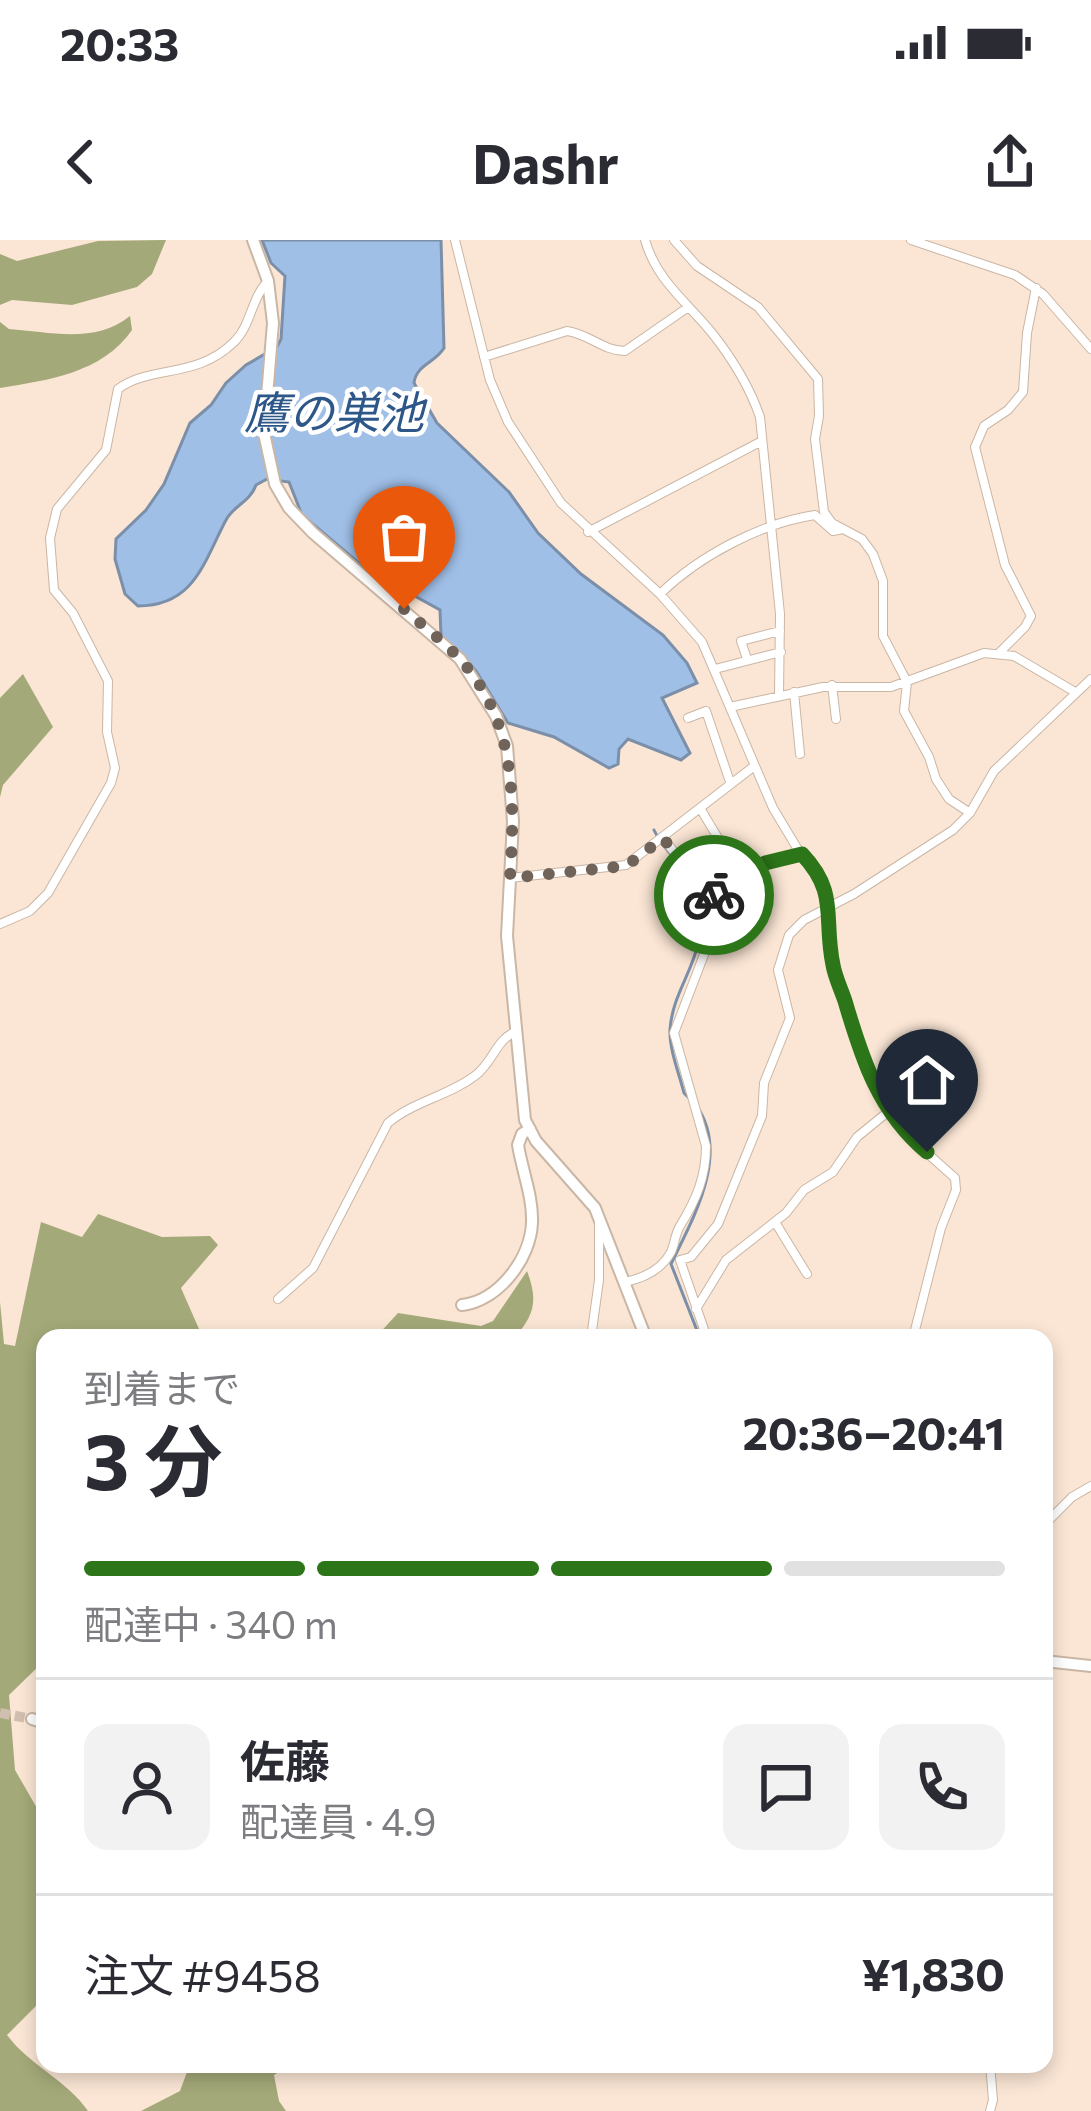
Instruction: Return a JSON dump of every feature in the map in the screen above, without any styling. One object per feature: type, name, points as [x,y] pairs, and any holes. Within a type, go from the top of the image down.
[{"type":"street","points":[[253,240],[268,281],[274,338],[264,433],[275,484],[289,508],[314,533],[460,659],[483,692],[507,746],[513,781],[506,908],[522,1101],[530,1129],[599,1216],[643,1329]]},
{"type":"street","points":[[455,240],[484,356],[508,422],[560,502],[660,594],[702,642],[753,766],[802,854],[818,871],[829,905],[832,964],[866,1071],[908,1136],[953,1175],[957,1185],[916,1329]]},
{"type":"street","points":[[645,240],[663,282],[712,333],[755,402],[780,631],[779,695]]},
{"type":"street","points":[[674,240],[697,266],[758,307],[818,380],[814,439],[824,512],[832,524],[862,539],[877,562],[883,581],[883,636],[907,682],[904,711],[936,779],[949,799],[970,813]]},
{"type":"street","points":[[911,240],[992,265],[1036,289],[1091,350]]},
{"type":"street","points":[[0,923],[30,910],[57,881],[115,768],[107,733],[108,681],[74,613],[54,590],[52,518],[106,450],[118,389],[131,379],[195,368],[233,344],[258,291],[268,281]]},
{"type":"street","points":[[999,653],[1031,616],[1005,565],[975,447],[985,426],[1023,392],[1036,289]]},
{"type":"street","points":[[484,356],[567,331],[625,351],[687,308]]},
{"type":"street","points":[[588,532],[762,441]]},
{"type":"street","points":[[660,594],[699,561],[771,528],[815,514],[832,531],[844,530]]},
{"type":"street","points":[[747,659],[741,640],[780,631]]},
{"type":"street","points":[[715,669],[781,652]]},
{"type":"street","points":[[730,707],[832,686],[891,687],[965,658],[999,653],[1036,666],[1075,692]]},
{"type":"street","points":[[680,1261],[691,1257],[718,1224],[762,1116],[764,1083],[790,1018],[778,970],[789,934],[829,905],[920,854],[970,813],[994,771],[1091,679]]},
{"type":"street","points":[[832,686],[836,718]]},
{"type":"street","points":[[794,692],[800,754]]},
{"type":"street","points":[[688,718],[706,711],[730,782]]},
{"type":"street","points":[[510,878],[626,866],[753,766]]},
{"type":"street","points":[[700,808],[742,878]]},
{"type":"street","points":[[625,1282],[650,1275],[670,1256],[676,1234],[696,1202],[706,1163],[706,1146],[674,1033],[705,952],[702,899],[696,880],[663,838]]},
{"type":"street","points":[[702,899],[722,893],[772,860],[802,854]]},
{"type":"street","points":[[278,1299],[313,1268],[388,1123],[404,1110],[464,1084],[483,1070],[506,1036],[515,1032]]},
{"type":"street","points":[[696,1309],[724,1263],[775,1222],[804,1190],[837,1168],[856,1137],[889,1111]]},
{"type":"street","points":[[462,1305],[495,1293],[529,1240],[532,1216],[518,1140],[530,1129]]},
{"type":"street","points":[[592,1329],[599,1280],[599,1216]]},
{"type":"street","points":[[775,1222],[807,1274]]},
{"type":"street","points":[[670,1256],[680,1261],[704,1329]]},
{"type":"street","points":[[1053,1516],[1091,1486]]},
{"type":"street","points":[[1053,1662],[1091,1666]]},
{"type":"street","points":[[32,1719],[36,1720]]},
{"type":"street","points":[[990,2073],[990,2111]]},
{"type":"green space","points":[[166,240],[152,274],[137,287],[72,305],[12,300],[0,305],[0,254],[17,261],[98,241]]},
{"type":"green space","points":[[130,316],[132,330],[120,345],[90,365],[0,388],[0,322],[9,329],[72,334],[103,330]]},
{"type":"green space","points":[[23,674],[53,727],[3,785],[0,797],[0,698]]},
{"type":"green space","points":[[98,1214],[162,1237],[210,1236],[218,1245],[181,1288],[199,1329],[36,1329],[36,1669],[9,1695],[15,1770],[36,1806],[36,2006],[7,2035],[36,2064],[36,2073],[48,2073],[88,2111],[0,2111],[0,1302],[4,1344],[15,1346],[41,1222],[82,1237]]},
{"type":"green space","points":[[527,1271],[532,1307],[521,1329],[383,1329],[398,1313],[481,1326],[493,1321]]},
{"type":"green space","points":[[187,2073],[277,2073],[279,2101],[286,2111],[141,2111],[180,2091]]},
{"type":"water","name":"鷹の巣池","points":[[262,240],[441,240],[444,348],[418,372],[414,383],[437,423],[509,492],[538,533],[581,574],[663,635],[687,663],[697,683],[662,698],[690,753],[681,760],[628,739],[619,749],[618,764],[609,768],[554,737],[508,723],[476,671],[441,636],[440,610],[366,569],[302,515],[289,482],[267,479],[256,485],[229,515],[204,565],[185,590],[157,604],[138,606],[125,594],[115,559],[116,539],[164,484],[190,423],[226,383],[277,347],[281,339],[285,276],[271,263]]},
{"type":"waterway","points":[[654,830],[693,883],[700,914],[697,949],[670,1029],[675,1061],[689,1098]]},
{"type":"waterway","points":[[696,1105],[706,1124],[709,1165],[698,1206],[671,1264],[696,1329]]},
{"type":"tunnel","points":[[0,1713],[32,1719]]},
{"type":"way so far","points":[[404,609],[460,659],[496,716],[513,781],[510,878],[626,866],[663,838],[691,872],[702,899],[714,895]]},
{"type":"route","points":[[714,895],[772,860],[802,854],[818,871],[829,905],[832,964],[866,1071],[889,1111],[927,1152]]}]
